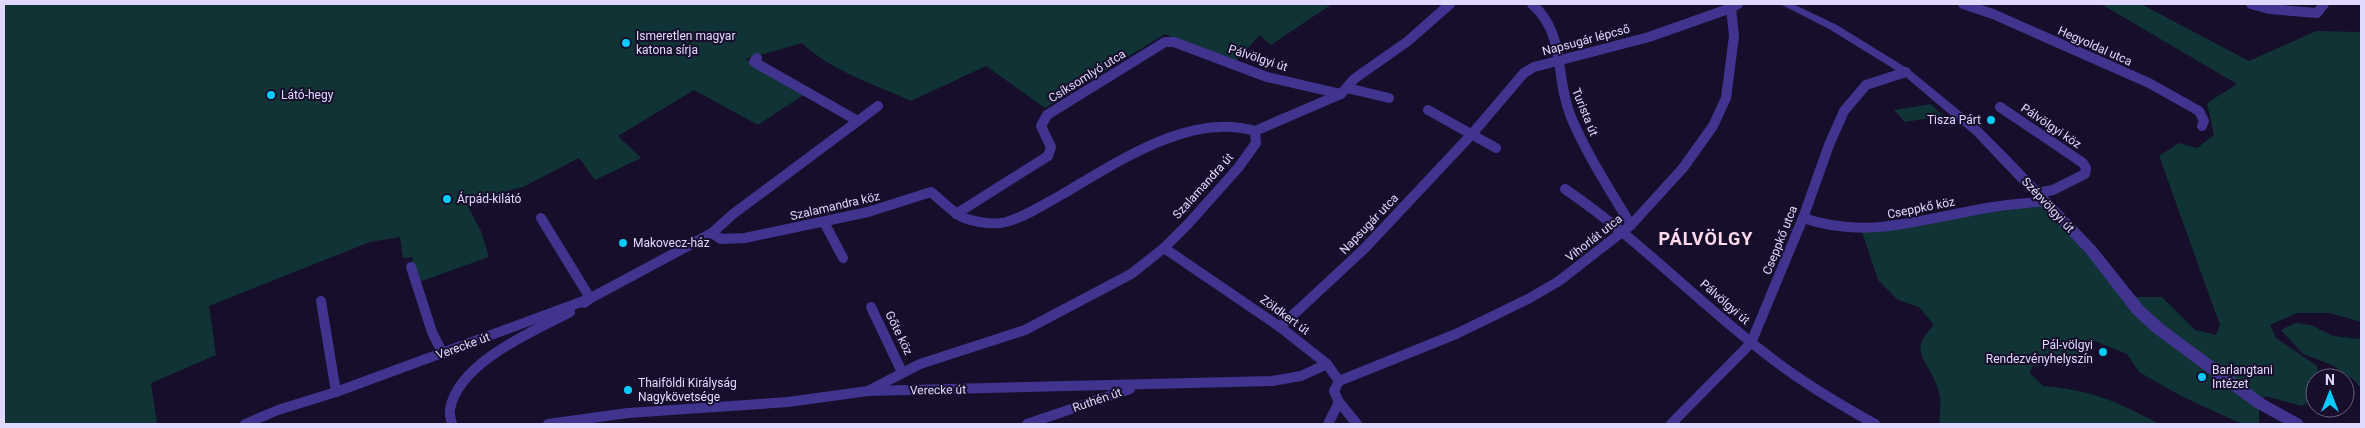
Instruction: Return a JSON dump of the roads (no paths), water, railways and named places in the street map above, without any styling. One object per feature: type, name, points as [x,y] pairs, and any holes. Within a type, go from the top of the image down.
[{"type":"street","points":[[956,214],[981,222],[1000,222],[1017,219],[1137,151],[1155,143],[1218,127],[1248,128],[1255,131],[1344,91],[1354,79],[1408,41],[1450,4]]},
{"type":"street","name":"Turista út","points":[[1533,4],[1545,14],[1556,41],[1567,108],[1627,229]]},
{"type":"street","name":"Szépvölgyi út","points":[[1784,4],[1833,26],[1906,72],[1978,132],[2091,250],[2138,310],[2159,329],[2259,403],[2297,424]]},
{"type":"street","name":"Hegyoldal utca","points":[[1963,4],[1994,14],[2149,83],[2199,110],[2204,121],[2202,126]]},
{"type":"street","points":[[2251,4],[2269,9],[2317,13],[2324,4]]},
{"type":"street","name":"Napsugár lépcső","points":[[1472,134],[1524,73],[1534,66],[1649,37],[1735,6]]},
{"type":"street","name":"Vihorlát utca","points":[[1339,381],[1456,334],[1528,300],[1559,281],[1627,229],[1683,168],[1716,119],[1726,98],[1734,36],[1735,6]]},
{"type":"street","name":"Pálvölgyi út","points":[[1170,41],[1267,77],[1389,98]]},
{"type":"street","name":"Csíksomlyó utca","points":[[956,214],[1048,156],[1052,147],[1041,126],[1047,115],[1160,44],[1170,41]]},
{"type":"street","points":[[757,58],[754,62],[858,121]]},
{"type":"street","name":"Cseppkő utca","points":[[1671,424],[1752,343],[1803,218],[1829,145],[1853,98],[1866,85],[1906,72]]},
{"type":"street","name":"Verecke út","points":[[245,424],[278,410],[336,392],[443,354],[589,299],[712,233],[733,214],[878,106]]},
{"type":"street","name":"Pálvölgyi köz","points":[[2000,107],[2055,143],[2086,168],[2085,174],[2041,197]]},
{"type":"street","points":[[1428,110],[1496,148]]},
{"type":"street","name":"Szalamandra út","points":[[868,391],[920,364],[1025,330],[1131,274],[1164,248],[1252,150],[1257,138],[1255,131]]},
{"type":"street","name":"Napsugár utca","points":[[1280,327],[1364,249],[1472,134]]},
{"type":"street","name":"Pálvölgyi út","points":[[1565,190],[1627,229],[1752,343],[1788,371],[1875,424]]},
{"type":"street","name":"Szalamandra köz","points":[[712,233],[721,239],[745,238],[890,206],[922,193],[931,192],[956,214]]},
{"type":"street","name":"Cseppkő köz","points":[[1803,218],[1839,229],[1860,230],[1903,226],[2041,197]]},
{"type":"street","points":[[452,424],[450,410],[452,401],[459,387],[476,369],[494,355],[589,299],[541,218]]},
{"type":"street","points":[[824,222],[843,258]]},
{"type":"street","name":"Zöldkert út","points":[[1164,248],[1280,327],[1327,364],[1339,381]]},
{"type":"street","points":[[412,268],[432,332],[443,354]]},
{"type":"street","points":[[321,301],[336,392]]},
{"type":"street","name":"Gőte köz","points":[[871,307],[902,372]]},
{"type":"street","name":"Verecke út","points":[[548,424],[572,419],[689,407],[827,399],[868,391],[1272,381],[1298,378],[1317,371],[1327,364]]},
{"type":"street","points":[[1339,381],[1334,391],[1339,402],[1357,424]]},
{"type":"street","name":"Ruthén út","points":[[1027,424],[1140,385]]},
{"type":"street","points":[[1328,424],[1339,402]]},
{"type":"place","name":"Ismeretlen magyar katona sírja","points":[[626,43]]},
{"type":"place","name":"Látó-hegy","points":[[271,95]]},
{"type":"place","name":"Tisza Párt","points":[[1991,120]]},
{"type":"place","name":"Árpád-kilátó","points":[[447,199]]},
{"type":"place","name":"Makovecz-ház","points":[[623,243]]},
{"type":"place","name":"Pál-völgyi Rendezvényhelyszín","points":[[2103,352]]},
{"type":"place","name":"Barlangtani Intézet","points":[[2202,377]]},
{"type":"place","name":"Thaiföldi Királyság Nagykövetsége","points":[[628,390]]},
{"type":"district","name":"PÁLVÖLGY","points":[[1706,239]]}]
